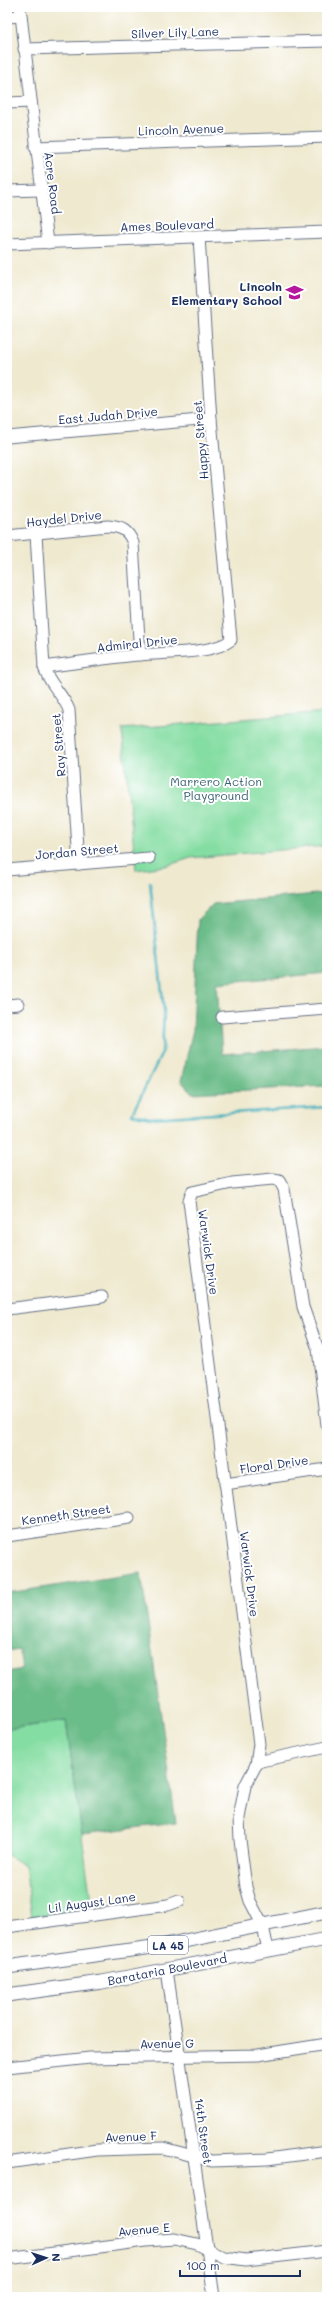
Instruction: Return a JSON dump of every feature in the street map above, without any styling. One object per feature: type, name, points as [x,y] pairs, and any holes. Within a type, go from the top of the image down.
[{"type":"main road","name":"Barataria Boulevard","points":[[7,1967],[160,1946],[327,1912]]},
{"type":"main road","name":"Barataria Boulevard","points":[[7,1995],[102,1982],[327,1939]]},
{"type":"street","points":[[7,16],[20,11]]},
{"type":"street","name":"Acre Road","points":[[20,11],[40,190],[48,243]]},
{"type":"street","name":"Silver Lily Lane","points":[[24,49],[327,41]]},
{"type":"street","points":[[7,103],[31,102]]},
{"type":"street","name":"Lincoln Avenue","points":[[36,147],[327,137]]},
{"type":"street","points":[[7,191],[40,190]]},
{"type":"street","name":"Ames Boulevard","points":[[7,244],[327,232]]},
{"type":"street","name":"Happy Street","points":[[199,237],[211,419],[231,640]]},
{"type":"street","name":"East Judah Drive","points":[[7,437],[211,419]]},
{"type":"street","name":"Haydel Drive","points":[[7,536],[108,526],[124,528],[129,533],[133,543],[140,655]]},
{"type":"street","name":"Ray Street","points":[[36,534],[44,667],[46,675],[65,700],[69,710],[80,864]]},
{"type":"street","name":"Admiral Drive","points":[[44,667],[140,655],[199,650],[224,646],[231,640]]},
{"type":"street","name":"Jordan Street","points":[[7,870],[149,858]]},
{"type":"street","points":[[222,1017],[327,1009]]},
{"type":"street","name":"Warwick Drive","points":[[268,1950],[263,1926],[250,1901],[246,1888],[240,1840],[239,1818],[245,1786],[256,1764],[259,1744],[189,1201],[190,1194],[192,1192],[232,1183],[273,1179],[279,1180],[284,1189],[304,1307],[318,1349],[327,1425]]},
{"type":"street","points":[[7,1309],[102,1297]]},
{"type":"street","name":"Floral Drive","points":[[225,1484],[327,1469]]},
{"type":"street","name":"Kenneth Street","points":[[7,1536],[129,1518]]},
{"type":"street","points":[[256,1764],[261,1761],[327,1747]]},
{"type":"street","name":"Lil August Lane","points":[[7,1927],[168,1905],[179,1901]]},
{"type":"street","name":"14th Street","points":[[167,1970],[214,2297]]},
{"type":"street","name":"Avenue G","points":[[7,2067],[90,2058],[258,2055],[327,2044]]},
{"type":"street","name":"Avenue F","points":[[7,2163],[97,2150],[163,2148],[212,2161],[267,2159],[327,2151]]},
{"type":"street","name":"Avenue E","points":[[7,2259],[146,2241],[174,2239],[197,2244],[224,2257],[246,2260],[327,2251]]},
{"type":"green space","name":"Marrero Action Playground","points":[[327,712],[327,846],[191,858],[165,866],[136,870],[122,729]]},
{"type":"green space","points":[[327,893],[327,973],[217,983],[222,1054],[326,1046],[327,1086],[192,1093],[181,1081],[193,1030],[198,919],[213,904]]},
{"type":"green space","points":[[141,1573],[176,1823],[82,1834],[66,1721],[7,1729],[7,1672],[22,1669],[19,1649],[7,1651],[7,1593]]},
{"type":"green space","points":[[66,1721],[92,1908],[32,1917],[25,1866],[7,1855],[7,1793],[10,1792],[7,1770],[7,1729]]},
{"type":"waterway","points":[[150,882],[164,1011],[162,1053],[132,1114],[150,1118],[327,1107]]},
{"type":"place","name":"Lincoln Elementary School","points":[[295,293]]}]
